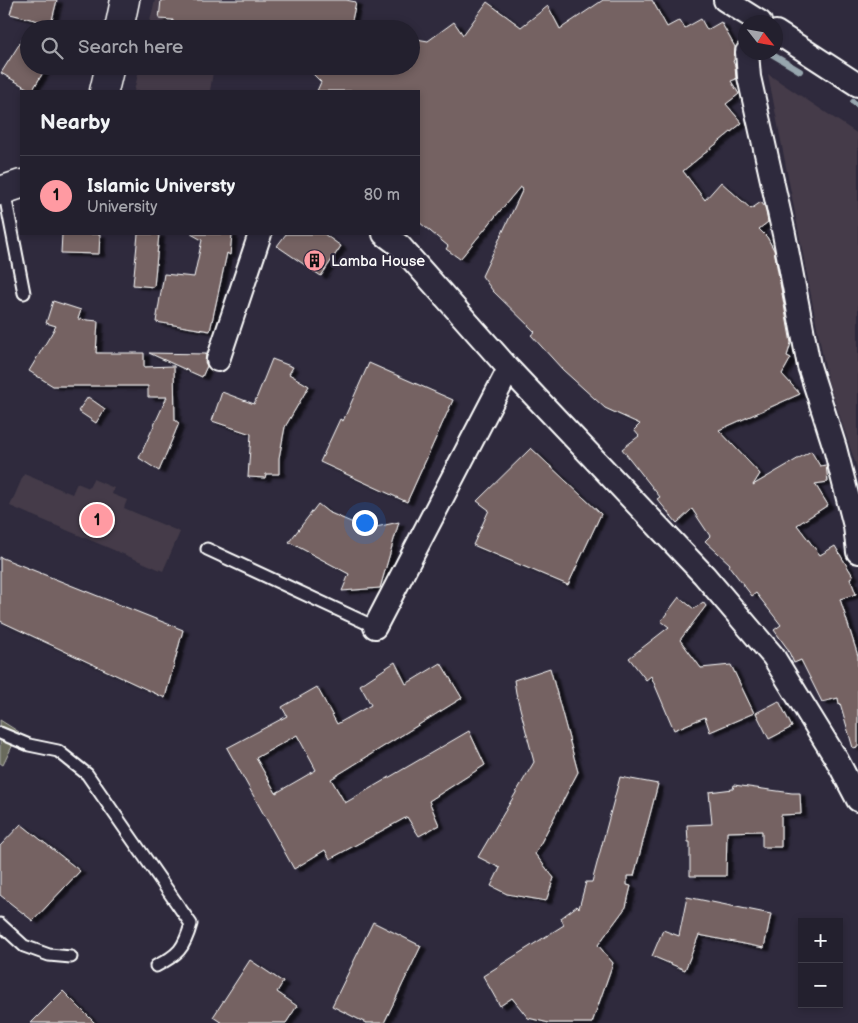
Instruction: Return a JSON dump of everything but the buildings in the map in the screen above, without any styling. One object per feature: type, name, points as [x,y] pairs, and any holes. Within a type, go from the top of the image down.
[{"type":"street","points":[[121,20],[125,0]]},
{"type":"street","points":[[725,0],[745,15]]},
{"type":"street","points":[[783,37],[858,85]]},
{"type":"street","points":[[748,60],[749,77],[784,234],[809,366],[837,456],[855,526],[858,552]]},
{"type":"street","points":[[104,90],[108,75]]},
{"type":"street","points":[[218,360],[260,235]]},
{"type":"street","points":[[385,235],[400,246],[509,369],[704,575],[773,656],[837,760],[858,800]]},
{"type":"street","points":[[375,627],[509,369]]},
{"type":"lane","points":[[8,188],[24,293]]},
{"type":"lane","points":[[207,550],[375,627]]},
{"type":"lane","points":[[0,733],[28,745],[58,751],[87,774],[191,924],[186,941],[173,957],[156,966]]},
{"type":"lane","points":[[0,924],[24,946],[49,955],[71,957]]},
{"type":"shaded area","points":[[155,0],[227,0],[224,20],[150,20]]},
{"type":"shaded area","points":[[768,74],[858,134],[858,471],[827,378]]},
{"type":"shaded area","points":[[138,75],[213,75],[210,90],[134,90]]},
{"type":"shaded area","points":[[24,474],[72,494],[77,483],[89,488],[93,479],[114,488],[112,494],[127,500],[124,508],[180,532],[163,571],[10,506]]},
{"type":"green space","points":[[0,720],[19,732],[3,765],[0,763]]},
{"type":"waterway","points":[[781,60],[800,71]]},
{"type":"waterway","points":[[853,102],[858,105]]},
{"type":"place","name":"Lamba House","points":[[315,261]]},
{"type":"place","name":"Islamic Universty","points":[[97,520]]}]
